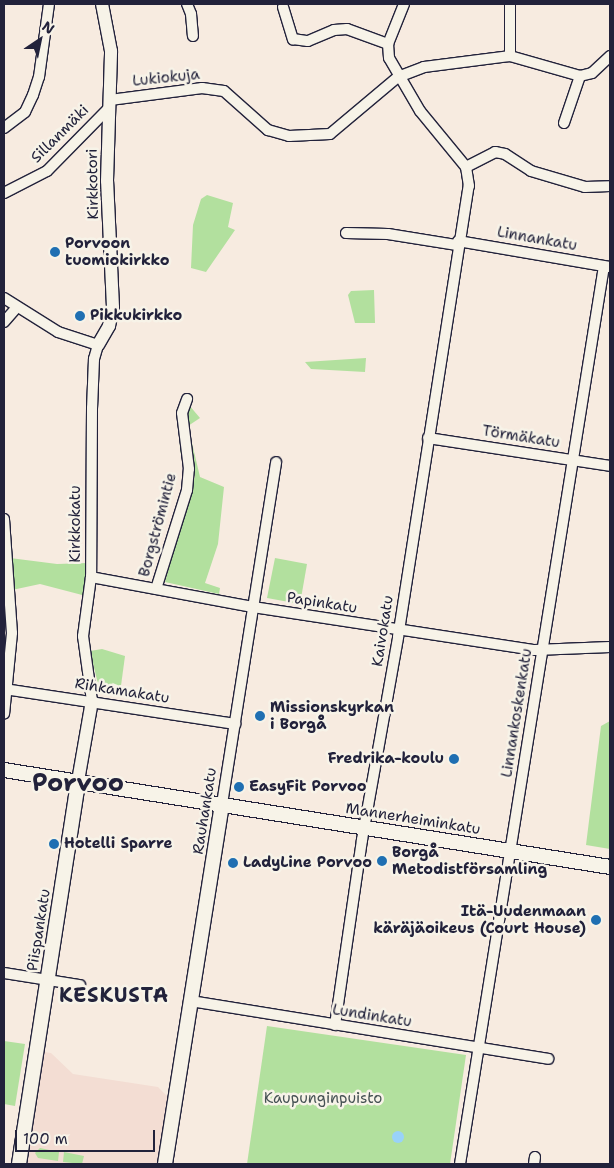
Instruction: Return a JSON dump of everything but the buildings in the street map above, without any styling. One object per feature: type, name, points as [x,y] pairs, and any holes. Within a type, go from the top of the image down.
[{"type":"main road","name":"Mannerheiminkatu","points":[[4,770],[610,867]]},
{"type":"main road","name":"Piispankatu","points":[[19,1164],[78,781]]},
{"type":"main road","name":"Rauhankatu","points":[[165,1164],[222,804]]},
{"type":"street","points":[[4,128],[25,112],[33,95],[39,78],[49,4]]},
{"type":"street","name":"Kirkkotori","points":[[98,345],[109,326],[113,307],[108,180],[111,51],[103,4]]},
{"type":"street","points":[[186,4],[191,14],[193,36]]},
{"type":"street","points":[[404,4],[388,44],[389,58],[398,77],[447,147],[466,167],[495,152],[505,154],[531,171],[585,188],[610,186]]},
{"type":"street","points":[[510,4],[510,56]]},
{"type":"street","points":[[283,7],[293,39],[308,41],[334,30],[347,29],[388,44]]},
{"type":"street","points":[[398,77],[424,67],[510,56],[580,76],[592,73],[610,56]]},
{"type":"street","points":[[564,123],[580,76]]},
{"type":"street","name":"Lukiokuja","points":[[109,104],[202,88],[224,91],[268,130],[289,136],[330,134],[398,77]]},
{"type":"street","name":"Sillanmäki","points":[[4,192],[47,171],[109,104]]},
{"type":"street","name":"Kaivokatu","points":[[335,1025],[365,827],[399,630],[458,243],[469,186],[466,167]]},
{"type":"street","name":"Linnankatu","points":[[346,233],[388,234],[607,266]]},
{"type":"street","name":"Linnankoskenkatu","points":[[460,1164],[572,461],[607,266]]},
{"type":"street","points":[[4,298],[16,308],[58,332],[98,345]]},
{"type":"street","points":[[4,322],[16,308]]},
{"type":"street","name":"Kirkkokatu","points":[[92,701],[83,636],[91,577],[92,408],[94,359],[98,345]]},
{"type":"street","name":"Borgströmintie","points":[[156,589],[186,490],[189,469],[182,413],[187,399]]},
{"type":"street","name":"Törmäkatu","points":[[428,438],[610,466]]},
{"type":"street","name":"Rauhankatu","points":[[222,804],[276,462]]},
{"type":"street","points":[[4,519],[12,633],[4,714]]},
{"type":"street","name":"Papinkatu","points":[[91,577],[253,607],[542,650],[610,647]]},
{"type":"street","name":"Rihkamakatu","points":[[6,689],[235,724]]},
{"type":"street","name":"Piispankatu","points":[[78,781],[92,701]]},
{"type":"street","points":[[4,973],[80,986]]},
{"type":"street","name":"Lundinkatu","points":[[191,1001],[548,1059]]},
{"type":"shaded area","points":[[44,1052],[51,1053],[73,1074],[158,1087],[168,1097],[158,1164],[26,1164]]},
{"type":"green space","points":[[207,195],[233,203],[228,227],[235,230],[206,272],[191,268],[193,225],[201,199]]},
{"type":"green space","points":[[374,290],[375,323],[355,323],[348,295],[351,291]]},
{"type":"green space","points":[[366,358],[365,372],[311,369],[305,362]]},
{"type":"green space","points":[[183,398],[200,418],[188,426],[200,477],[224,487],[218,544],[205,583],[220,588],[219,594],[165,582],[195,476],[185,472],[180,450],[179,409]]},
{"type":"green space","points":[[10,558],[57,564],[87,563],[86,596],[40,584],[12,590]]},
{"type":"green space","points":[[275,558],[307,564],[300,604],[267,598]]},
{"type":"green space","points":[[102,649],[125,656],[120,693],[99,688],[90,651]]},
{"type":"green space","points":[[610,721],[610,849],[586,845],[601,726]]},
{"type":"green space","name":"Kaupunginpuisto","points":[[267,1026],[466,1055],[450,1164],[247,1164]]},
{"type":"green space","points":[[4,1041],[25,1044],[15,1106],[4,1104]]},
{"type":"green space","points":[[40,1148],[59,1152],[58,1161],[38,1158],[35,1153]]},
{"type":"green space","points":[[64,1152],[84,1156],[82,1164],[63,1162]]},
{"type":"water","points":[[398,1131],[404,1137],[398,1143],[392,1137]]},
{"type":"place","name":"Porvoon tuomiokirkko","points":[[55,252]]},
{"type":"place","name":"Pikkukirkko","points":[[80,316]]},
{"type":"place","name":"Missionskyrkan i Borgå","points":[[260,716]]},
{"type":"place","name":"Fredrika-koulu","points":[[454,759]]},
{"type":"place","name":"EasyFit Porvoo","points":[[239,787]]},
{"type":"place","name":"Hotelli Sparre","points":[[54,844]]},
{"type":"place","name":"Borgå Metodistförsamling","points":[[382,861]]},
{"type":"place","name":"LadyLine Porvoo","points":[[233,863]]},
{"type":"place","name":"Itä-Uudenmaan käräjäoikeus (Court House)","points":[[596,920]]},
{"type":"district","name":"Porvoo","points":[[78,782]]},
{"type":"district","name":"KESKUSTA","points":[[114,995]]}]
